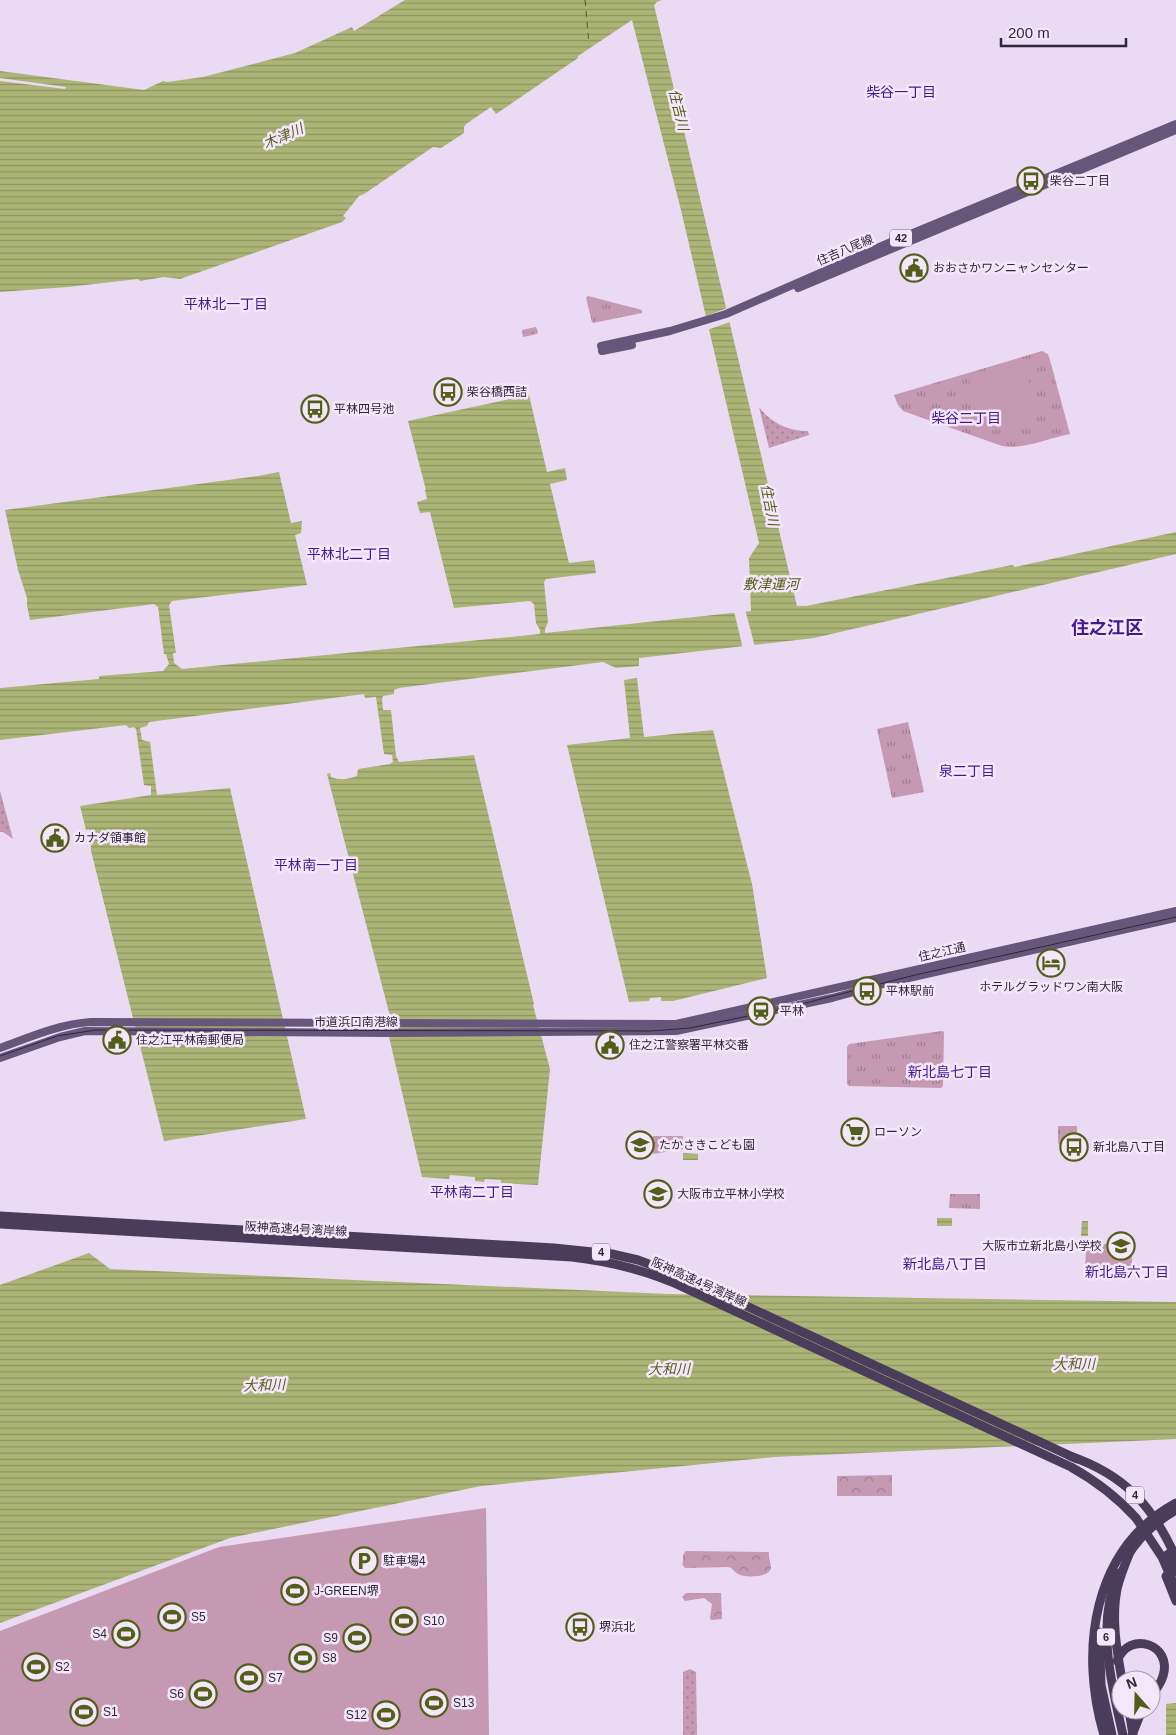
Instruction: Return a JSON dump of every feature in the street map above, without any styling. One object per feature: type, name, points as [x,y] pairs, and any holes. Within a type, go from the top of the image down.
[{"type":"highway","name":"阪神高速4号湾岸線","points":[[0,1215],[554,1248],[612,1254],[658,1267],[686,1278],[1070,1456],[1111,1478],[1137,1502],[1156,1528],[1176,1572]]},
{"type":"highway","name":"阪神高速4号湾岸線","points":[[0,1224],[572,1257],[633,1268],[672,1282],[1071,1467],[1093,1480],[1117,1498],[1149,1535],[1162,1557],[1176,1589]]},
{"type":"highway","name":"4","points":[[1070,1456],[1102,1469],[1138,1498],[1159,1525],[1176,1558]]},
{"type":"highway","name":"6","points":[[1111,1673],[1107,1648],[1107,1613],[1115,1580],[1130,1552],[1148,1530],[1173,1508]]},
{"type":"highway","name":"6","points":[[1112,1735],[1104,1699],[1099,1660],[1099,1624],[1105,1590],[1116,1564],[1131,1540],[1150,1520],[1173,1508]]},
{"type":"highway","name":"4","points":[[1149,1535],[1176,1601]]},
{"type":"highway","points":[[1120,1670],[1116,1640],[1116,1604],[1119,1584],[1130,1552]]},
{"type":"highway","points":[[1104,1735],[1095,1693],[1092,1660],[1095,1618],[1105,1590]]},
{"type":"highway","points":[[1115,1670],[1119,1655],[1128,1646],[1144,1643],[1156,1649],[1162,1657],[1164,1672],[1161,1681]]},
{"type":"highway","points":[[1131,1720],[1133,1735]]},
{"type":"highway","points":[[1133,1735],[1138,1720]]},
{"type":"main road","name":"住吉八尾線","points":[[795,287],[1176,124]]},
{"type":"main road","name":"住吉八尾線","points":[[601,349],[670,332],[739,309],[1176,130]]},
{"type":"main road","name":"住之江通","points":[[713,1015],[1176,911]]},
{"type":"main road","name":"住之江通","points":[[716,1024],[832,998],[891,982],[1176,918]]},
{"type":"main road","name":"市道浜口南港線","points":[[0,1048],[58,1027],[79,1023],[671,1024],[713,1015]]},
{"type":"main road","name":"市道浜口南港線","points":[[0,1058],[60,1037],[85,1031],[388,1033],[676,1031],[716,1024]]},
{"type":"green space","points":[[588,296],[642,310],[642,313],[593,323],[586,298]]},
{"type":"green space","points":[[536,327],[537,334],[523,337],[522,330]]},
{"type":"green space","points":[[1042,351],[1048,354],[1070,434],[1027,445],[1002,446],[903,411],[894,395]]},
{"type":"green space","points":[[1021,364],[1025,366],[1038,414],[1036,419],[983,433],[969,382],[972,378]]},
{"type":"green space","points":[[759,407],[769,418],[780,425],[794,430],[808,431],[809,435],[769,448]]},
{"type":"green space","points":[[908,722],[924,792],[892,798],[877,729]]},
{"type":"green space","points":[[0,791],[13,839],[0,832]]},
{"type":"green space","points":[[944,1032],[943,1086],[941,1088],[849,1086],[847,1084],[847,1047],[849,1044]]},
{"type":"green space","points":[[1058,1126],[1077,1126],[1077,1145],[1060,1145],[1058,1143]]},
{"type":"green space","points":[[653,1136],[683,1136],[683,1149],[653,1154]]},
{"type":"green space","points":[[950,1194],[980,1194],[980,1209],[949,1208]]},
{"type":"green space","points":[[1115,1237],[1128,1237],[1128,1240],[1132,1240],[1132,1272],[1085,1272],[1086,1249],[1090,1249],[1092,1244],[1114,1244]]},
{"type":"green space","points":[[892,1475],[892,1496],[837,1496],[837,1476]]},
{"type":"green space","name":"J-GREEN堺","points":[[486,1508],[489,1735],[0,1735],[0,1631],[219,1547]]},
{"type":"green space","points":[[686,1551],[769,1552],[771,1568],[766,1574],[751,1576],[741,1575],[728,1567],[685,1568],[682,1564],[683,1555]]},
{"type":"green space","points":[[686,1593],[721,1593],[722,1619],[711,1620],[712,1604],[704,1598],[685,1601],[682,1597]]},
{"type":"green space","points":[[690,1669],[696,1672],[697,1735],[683,1735],[683,1672]]},
{"type":"water","points":[[405,0],[662,0],[654,5],[797,606],[806,606],[1012,565],[1015,567],[1176,532],[1176,554],[814,638],[639,658],[639,666],[616,668],[603,662],[399,688],[394,690],[394,694],[383,696],[383,710],[391,710],[396,756],[399,762],[474,755],[550,1069],[538,1185],[501,1183],[501,1180],[485,1179],[484,1182],[475,1181],[475,1177],[450,1175],[449,1179],[422,1177],[389,1037],[391,1020],[327,774],[330,773],[331,777],[335,778],[347,779],[357,776],[358,769],[393,762],[392,755],[384,754],[376,697],[365,698],[364,694],[149,722],[147,726],[140,728],[142,740],[150,742],[157,795],[230,788],[306,1119],[164,1141],[91,851],[91,845],[93,844],[89,829],[86,830],[80,806],[151,795],[151,786],[144,785],[136,729],[134,727],[129,728],[126,725],[0,740],[0,688],[99,679],[99,676],[163,671],[169,664],[166,654],[164,654],[158,607],[154,604],[30,620],[27,598],[18,570],[5,510],[279,472],[291,523],[302,521],[301,533],[295,535],[307,585],[172,601],[169,605],[176,653],[173,653],[174,663],[182,669],[540,634],[536,623],[534,604],[530,601],[454,608],[430,512],[420,513],[417,502],[427,499],[426,490],[408,421],[529,395],[547,472],[565,468],[567,480],[550,484],[569,563],[594,560],[596,573],[546,579],[544,582],[548,622],[545,633],[751,611],[749,558],[759,543],[681,210],[632,20],[496,114],[491,107],[466,124],[464,133],[441,148],[433,147],[359,196],[343,216],[346,218],[342,222],[180,279],[164,277],[140,281],[138,279],[0,292],[0,71],[144,90],[163,81],[203,77],[295,53],[352,27],[354,31]]},
{"type":"water","points":[[637,678],[644,737],[713,730],[752,884],[767,978],[673,1001],[661,1001],[661,997],[650,998],[649,1001],[629,1002],[567,745],[630,738],[624,680]]},
{"type":"water","points":[[683,1153],[698,1154],[698,1160],[683,1160]]},
{"type":"water","points":[[937,1218],[952,1218],[952,1226],[937,1226]]},
{"type":"water","points":[[1082,1221],[1088,1221],[1088,1236],[1081,1236]]},
{"type":"water","name":"大和川","points":[[89,1253],[110,1269],[668,1294],[1176,1302],[1176,1439],[774,1457],[481,1486],[230,1538],[0,1623],[0,1285]]},
{"type":"water","points":[[1176,1703],[1176,1735],[1166,1735],[1166,1704]]},
{"type":"pier","points":[[0,78],[66,87],[65,89],[0,81]]},
{"type":"pier","points":[[730,307],[733,321],[707,330],[703,317]]},
{"type":"pier","points":[[745,609],[755,647],[743,649],[734,611]]},
{"type":"ferry route","points":[[585,0],[589,44]]},
{"type":"tram line","points":[[0,1056],[57,1036],[96,1030],[651,1031],[690,1028],[782,1009],[911,976],[1176,917]]},
{"type":"place","name":"柴谷二丁目","points":[[1031,181]]},
{"type":"place","name":"おおさかワンニャンセンター","points":[[914,268]]},
{"type":"place","name":"柴谷橋西詰","points":[[448,392]]},
{"type":"place","name":"平林四号池","points":[[315,409]]},
{"type":"place","name":"カナダ領事館","points":[[55,838]]},
{"type":"place","name":"ホテルグラッドワン南大阪","points":[[1051,963]]},
{"type":"place","name":"平林駅前","points":[[867,991]]},
{"type":"place","name":"平林","points":[[761,1011]]},
{"type":"place","name":"住之江平林南郵便局","points":[[117,1040]]},
{"type":"place","name":"住之江警察署平林交番","points":[[610,1045]]},
{"type":"place","name":"ローソン","points":[[855,1132]]},
{"type":"place","name":"たかさきこども園","points":[[640,1145]]},
{"type":"place","name":"新北島八丁目","points":[[1074,1147]]},
{"type":"place","name":"大阪市立平林小学校","points":[[658,1194]]},
{"type":"place","name":"大阪市立新北島小学校","points":[[1121,1246]]},
{"type":"place","name":"駐車場4","points":[[364,1561]]},
{"type":"place","name":"J-GREEN堺","points":[[295,1591]]},
{"type":"place","name":"S5","points":[[172,1617]]},
{"type":"place","name":"S10","points":[[404,1621]]},
{"type":"place","name":"堺浜北","points":[[580,1627]]},
{"type":"place","name":"S4","points":[[126,1634]]},
{"type":"place","name":"S9","points":[[357,1638]]},
{"type":"place","name":"S8","points":[[303,1658]]},
{"type":"place","name":"S2","points":[[36,1667]]},
{"type":"place","name":"S7","points":[[249,1678]]},
{"type":"place","name":"S6","points":[[203,1694]]},
{"type":"place","name":"S13","points":[[434,1703]]},
{"type":"place","name":"S1","points":[[84,1712]]},
{"type":"place","name":"S12","points":[[386,1715]]},
{"type":"district","name":"柴谷一丁目","points":[[901,92]]},
{"type":"district","name":"平林北一丁目","points":[[226,304]]},
{"type":"district","name":"柴谷二丁目","points":[[966,418]]},
{"type":"district","name":"平林北二丁目","points":[[349,554]]},
{"type":"district","name":"住之江区","points":[[1107,628]]},
{"type":"district","name":"泉二丁目","points":[[967,771]]},
{"type":"district","name":"平林南一丁目","points":[[316,865]]},
{"type":"district","name":"新北島七丁目","points":[[950,1072]]},
{"type":"district","name":"平林南二丁目","points":[[472,1192]]},
{"type":"district","name":"新北島八丁目","points":[[945,1264]]},
{"type":"district","name":"新北島六丁目","points":[[1127,1272]]},
{"type":"water label","name":"住吉川","points":[[679,110]]},
{"type":"water label","name":"木津川","points":[[283,136]]},
{"type":"water label","name":"住吉川","points":[[770,505]]},
{"type":"water label","name":"敷津運河","points":[[771,584]]}]
